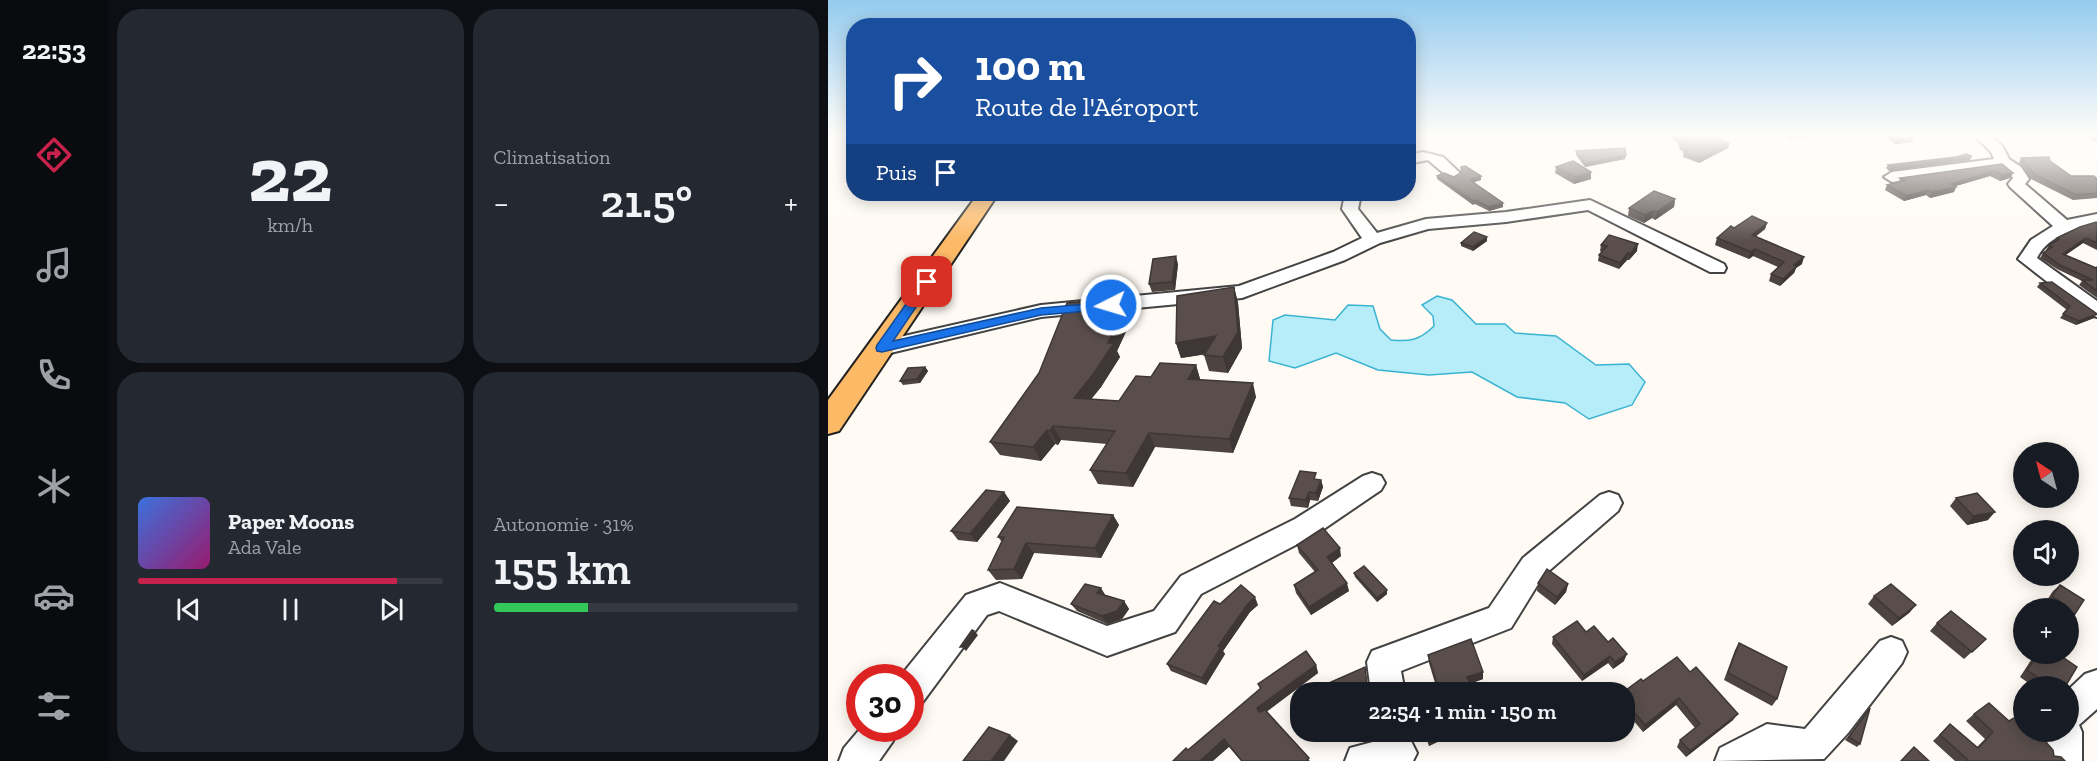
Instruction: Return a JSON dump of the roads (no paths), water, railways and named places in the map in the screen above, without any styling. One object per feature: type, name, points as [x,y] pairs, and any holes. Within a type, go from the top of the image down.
[{"type":"main road","points":[[828,423],[983,201]]},
{"type":"street","points":[[1449,171],[1453,174]]},
{"type":"street","points":[[1892,177],[1940,171]]},
{"type":"street","points":[[2016,171],[2021,179],[2016,184],[2064,227]]},
{"type":"street","points":[[1352,201],[1350,209],[1364,230],[1374,239]]},
{"type":"street","points":[[882,348],[1041,311],[1242,292],[1339,256],[1374,239],[1426,224],[1506,217],[1590,205],[1717,268]]},
{"type":"street","points":[[2097,219],[2085,220],[2064,227],[2030,250],[2026,259],[2097,311]]},
{"type":"street","points":[[924,673],[977,605],[1000,597],[1107,641],[1164,622],[1191,585],[1305,527],[1372,483]]},
{"type":"street","points":[[1386,682],[1383,662],[1500,618],[1533,567],[1609,503]]},
{"type":"street","points":[[1733,761],[1767,741],[1812,747],[1836,722],[1891,652]]},
{"type":"street","points":[[2079,703],[2097,686]]},
{"type":"street","points":[[857,761],[871,742]]},
{"type":"street","points":[[2064,761],[2065,742]]},
{"type":"street","points":[[1363,761],[1398,749]]},
{"type":"water","points":[[1437,296],[1452,300],[1476,324],[1505,324],[1515,333],[1556,336],[1596,365],[1629,364],[1645,382],[1632,405],[1589,419],[1565,403],[1517,397],[1472,372],[1429,375],[1378,370],[1336,353],[1295,368],[1269,361],[1273,320],[1285,315],[1335,320],[1348,305],[1373,306],[1380,329],[1391,340],[1404,341],[1419,337],[1434,326],[1433,316],[1422,305]]}]
